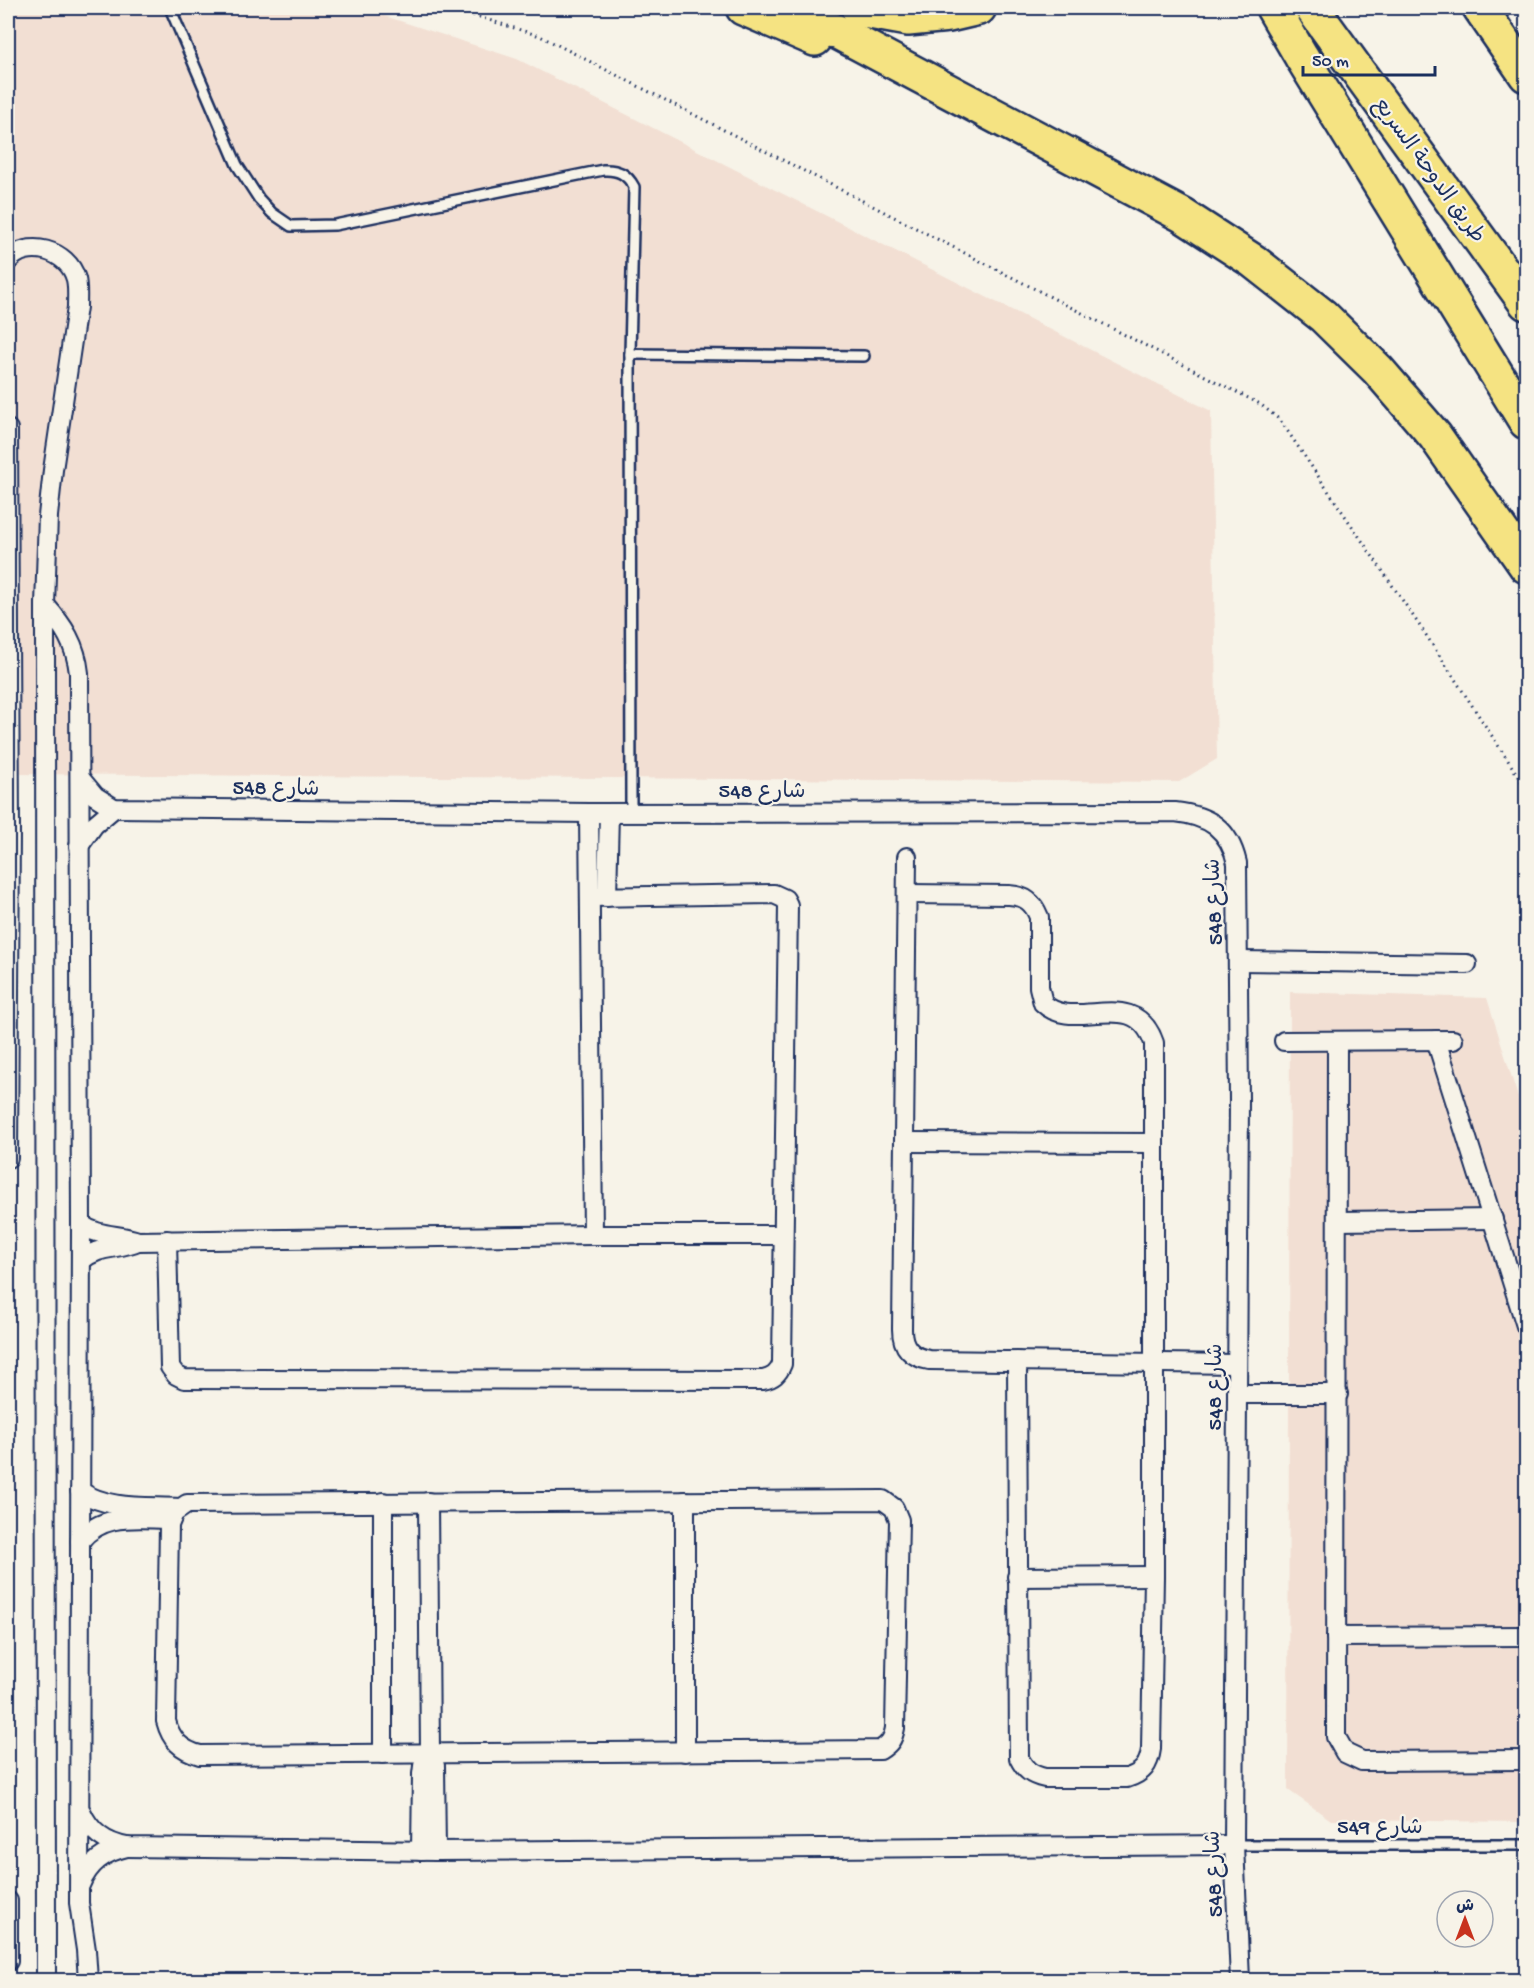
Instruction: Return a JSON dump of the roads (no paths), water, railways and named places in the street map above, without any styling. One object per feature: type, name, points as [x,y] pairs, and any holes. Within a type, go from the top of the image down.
[{"type":"highway","points":[[742,8],[1000,118]]},
{"type":"highway","points":[[792,8],[1182,215],[1253,261],[1323,316],[1378,370],[1435,436],[1527,566]]},
{"type":"highway","points":[[858,8],[908,19],[949,15],[979,8]]},
{"type":"highway","points":[[1273,8],[1527,422]]},
{"type":"highway","name":"طريق الدوحة السريع","points":[[1312,8],[1332,32],[1527,303]]},
{"type":"highway","points":[[1480,8],[1527,75]]},
{"type":"highway","points":[[1503,40],[1527,67]]},
{"type":"street","points":[[8,261],[13,255],[24,250],[38,249],[55,253],[69,266],[76,278],[77,307],[56,442],[48,516],[45,606],[46,1980]]},
{"type":"street","points":[[8,429],[8,1158]]},
{"type":"street","points":[[45,606],[67,633],[78,662],[81,1224],[80,1912],[88,1980]]},
{"type":"street","points":[[79,846],[94,825],[114,808],[95,796],[80,778]]},
{"type":"street","name":"شارع 548","points":[[114,808],[589,813],[1176,812],[1193,814],[1210,821],[1223,831],[1233,846],[1237,863],[1234,1845],[1240,1980]]},
{"type":"street","points":[[589,813],[599,897]]},
{"type":"street","points":[[592,1234],[599,897],[609,813]]},
{"type":"street","points":[[907,857],[902,1338],[906,1347],[920,1358],[1237,1364]]},
{"type":"street","points":[[167,1240],[171,1367],[176,1375],[184,1379],[763,1380],[771,1378],[782,1364],[788,904],[785,899],[774,894],[599,897]]},
{"type":"street","points":[[907,894],[1009,895],[1028,900],[1039,917],[1039,995],[1043,1003],[1056,1012],[1126,1013],[1145,1024],[1151,1033],[1155,1054],[1154,1576],[1149,1759],[1145,1768],[1137,1775],[1127,1778],[1045,1778],[1033,1775],[1024,1768],[1019,1758],[1017,1361]]},
{"type":"street","points":[[1238,961],[1467,964]]},
{"type":"street","points":[[1284,1041],[1444,1040],[1493,1219],[1527,1326]]},
{"type":"street","points":[[1337,1041],[1336,1737],[1345,1753],[1362,1761],[1527,1760]]},
{"type":"street","points":[[904,1142],[1154,1143]]},
{"type":"street","points":[[1338,1221],[1493,1219]]},
{"type":"street","points":[[81,1224],[99,1234],[123,1236],[138,1241]]},
{"type":"street","points":[[81,1261],[100,1249],[123,1246],[138,1241],[592,1234],[783,1235]]},
{"type":"street","points":[[1237,1394],[1338,1394]]},
{"type":"street","points":[[80,1491],[109,1504],[175,1513]]},
{"type":"street","points":[[80,1541],[87,1532],[107,1521],[175,1513],[187,1504],[195,1503],[883,1500],[894,1508],[898,1520],[894,1737],[880,1750],[870,1751],[200,1755],[190,1752],[174,1740],[166,1721],[168,1530],[175,1513]]},
{"type":"street","points":[[685,1501],[685,1752]]},
{"type":"street","points":[[383,1502],[383,1754]]},
{"type":"street","points":[[428,1502],[430,1753],[422,1774],[429,1851]]},
{"type":"street","points":[[1017,1578],[1154,1576]]},
{"type":"street","points":[[1336,1637],[1527,1636]]},
{"type":"street","points":[[80,1809],[85,1821],[93,1831],[115,1844],[127,1847],[429,1851],[1234,1845]]},
{"type":"street","points":[[80,1886],[84,1876],[98,1859],[106,1853],[127,1847]]},
{"type":"street","points":[[8,1901],[8,1961]]},
{"type":"lane","points":[[170,8],[237,165],[259,199],[272,213],[291,226],[335,225],[603,170],[613,169],[622,172],[630,179],[634,187],[630,354],[631,813]]},
{"type":"lane","points":[[630,354],[864,356]]},
{"type":"lane","name":"شارع 549","points":[[1234,1845],[1527,1845]]}]
